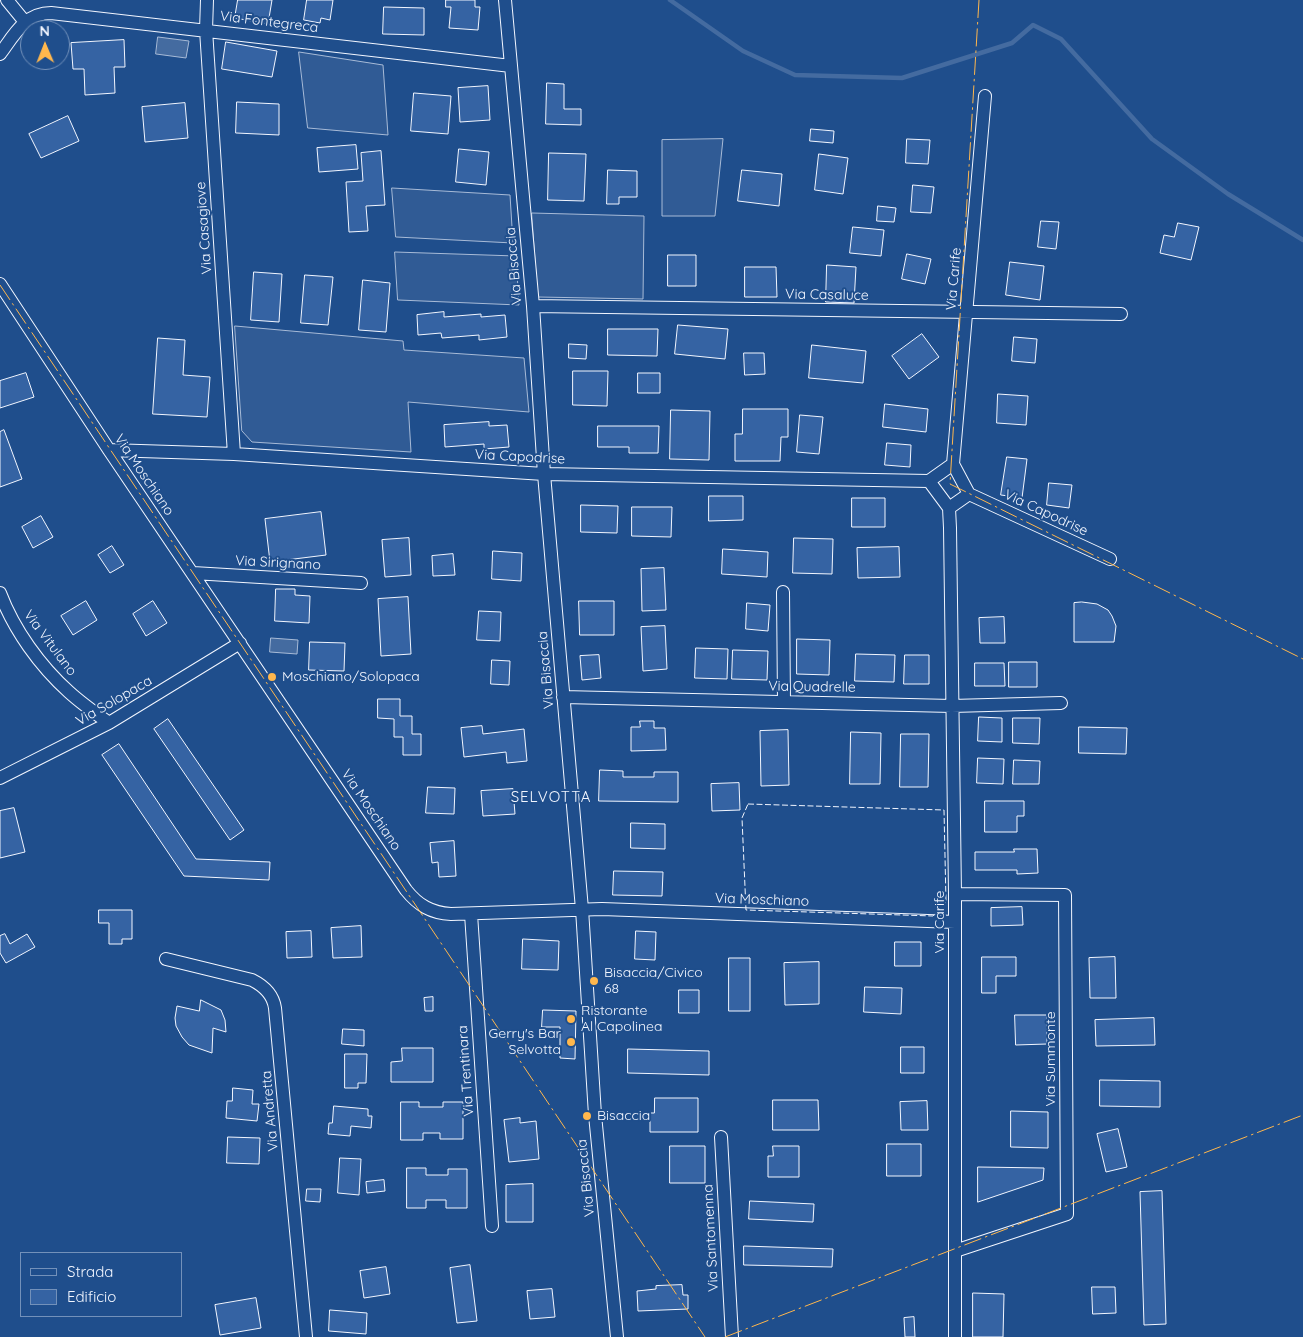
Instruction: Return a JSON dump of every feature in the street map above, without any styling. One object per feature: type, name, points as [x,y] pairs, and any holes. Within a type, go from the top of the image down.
[{"type":"street","points":[[7,0],[23,20]]},
{"type":"street","name":"Via Casagiove","points":[[207,0],[206,30],[234,454]]},
{"type":"street","name":"Via Bisaccia","points":[[505,0],[533,306],[544,474],[582,909],[595,1115],[617,1337]]},
{"type":"street","name":"Via Fontegreca","points":[[28,20],[37,15],[51,13],[511,66]]},
{"type":"street","points":[[0,54],[20,28]]},
{"type":"street","name":"Via Carife","points":[[953,464],[985,96]]},
{"type":"street","name":"Via Moschiano","points":[[0,284],[109,450],[410,894],[417,902],[430,911],[443,914],[471,914],[582,909],[955,922]]},
{"type":"street","name":"Via Casaluce","points":[[533,306],[1121,314]]},
{"type":"street","name":"Via Capodrise","points":[[109,450],[234,454],[544,474],[929,480]]},
{"type":"street","points":[[953,464],[970,494],[950,508],[929,480],[953,464]]},
{"type":"street","name":"Via Capodrise","points":[[970,494],[1110,559]]},
{"type":"street","name":"Via Carife","points":[[950,508],[955,894],[955,1337]]},
{"type":"street","name":"Via Sirignano","points":[[193,573],[361,583]]},
{"type":"street","points":[[782,592],[784,702]]},
{"type":"street","name":"Via Vitulano","points":[[0,593],[13,621],[52,674],[74,697],[109,723]]},
{"type":"street","name":"Via Solopaca","points":[[0,778],[109,723],[240,643]]},
{"type":"street","name":"Via Quadrelle","points":[[563,696],[952,706],[1061,703]]},
{"type":"street","name":"Via Summonte","points":[[955,894],[1065,895],[1067,1214],[955,1252]]},
{"type":"street","name":"Via Trentinara","points":[[471,914],[492,1226]]},
{"type":"street","name":"Via Andretta","points":[[166,959],[247,978],[264,987],[272,998],[275,1008],[306,1337]]},
{"type":"street","name":"Via Santomenna","points":[[721,1137],[732,1337]]},
{"type":"shaded area","points":[[158,37],[189,41],[186,58],[156,54]]},
{"type":"shaded area","points":[[299,52],[383,65],[388,135],[308,128]]},
{"type":"shaded area","points":[[723,139],[715,216],[662,216],[662,140]]},
{"type":"shaded area","points":[[392,188],[510,195],[513,243],[396,237]]},
{"type":"shaded area","points":[[532,213],[644,216],[643,299],[538,297]]},
{"type":"shaded area","points":[[395,252],[516,256],[519,305],[398,300]]},
{"type":"shaded area","points":[[235,326],[403,341],[404,350],[524,358],[529,412],[408,402],[411,452],[252,442],[242,431]]},
{"type":"shaded area","points":[[271,638],[298,640],[297,654],[270,652]]},
{"type":"building","points":[[238,0],[272,0],[268,24],[235,18]]},
{"type":"building","points":[[307,0],[333,0],[330,20],[321,18],[320,23],[304,20]]},
{"type":"building","points":[[446,0],[475,0],[475,7],[480,7],[478,30],[449,28],[451,7],[446,7]]},
{"type":"building","points":[[384,7],[424,8],[424,35],[383,34]]},
{"type":"building","points":[[124,40],[125,67],[114,67],[115,93],[85,95],[84,69],[73,69],[71,43]]},
{"type":"building","points":[[226,42],[277,51],[272,77],[222,69]]},
{"type":"building","points":[[547,83],[564,84],[564,109],[581,109],[581,125],[546,124]]},
{"type":"building","points":[[488,86],[490,120],[460,122],[458,88]]},
{"type":"building","points":[[414,93],[451,96],[448,134],[411,131]]},
{"type":"building","points":[[237,102],[279,104],[279,135],[236,133]]},
{"type":"building","points":[[185,103],[188,138],[145,142],[142,107]]},
{"type":"building","points":[[68,116],[79,141],[41,158],[29,134]]},
{"type":"building","points":[[811,129],[834,131],[833,143],[810,141]]},
{"type":"building","points":[[907,139],[930,140],[928,164],[906,163]]},
{"type":"building","points":[[356,145],[358,169],[319,172],[317,148]]},
{"type":"building","points":[[459,149],[489,152],[486,185],[456,182]]},
{"type":"building","points":[[381,151],[385,205],[366,206],[368,231],[349,232],[346,182],[363,181],[361,153]]},
{"type":"building","points":[[549,153],[586,154],[584,201],[548,200]]},
{"type":"building","points":[[819,154],[848,158],[843,194],[815,190]]},
{"type":"building","points":[[608,170],[637,171],[637,197],[619,197],[619,204],[607,204]]},
{"type":"building","points":[[742,170],[782,174],[779,206],[738,201]]},
{"type":"building","points":[[913,185],[934,187],[931,213],[911,212]]},
{"type":"building","points":[[878,206],[896,208],[894,222],[877,221]]},
{"type":"building","points":[[1041,221],[1059,222],[1056,249],[1038,247]]},
{"type":"building","points":[[1178,223],[1199,227],[1191,260],[1160,253],[1164,235],[1174,237]]},
{"type":"building","points":[[853,227],[884,230],[881,256],[850,253]]},
{"type":"building","points":[[907,254],[931,259],[925,284],[902,279]]},
{"type":"building","points":[[668,255],[696,255],[696,286],[668,286]]},
{"type":"building","points":[[1010,262],[1044,266],[1040,300],[1006,295]]},
{"type":"building","points":[[827,265],[856,267],[854,303],[826,302]]},
{"type":"building","points":[[745,267],[776,267],[777,297],[745,297]]},
{"type":"building","points":[[254,272],[282,274],[279,322],[251,320]]},
{"type":"building","points":[[305,275],[333,277],[328,325],[301,323]]},
{"type":"building","points":[[363,280],[390,283],[386,332],[359,330]]},
{"type":"building","points":[[444,312],[444,317],[481,314],[481,317],[505,315],[507,337],[479,340],[479,335],[442,338],[441,333],[418,335],[417,315]]},
{"type":"building","points":[[678,325],[728,329],[725,359],[675,354]]},
{"type":"building","points":[[608,329],[658,329],[657,356],[608,355]]},
{"type":"building","points":[[922,334],[939,357],[909,379],[892,356]]},
{"type":"building","points":[[1014,337],[1037,339],[1035,363],[1012,361]]},
{"type":"building","points":[[158,338],[185,340],[183,375],[210,377],[207,417],[153,414]]},
{"type":"building","points":[[569,344],[587,345],[586,359],[569,358]]},
{"type":"building","points":[[812,345],[866,351],[863,383],[809,378]]},
{"type":"building","points":[[744,353],[764,353],[765,374],[745,375]]},
{"type":"building","points":[[573,371],[608,371],[607,406],[573,405]]},
{"type":"building","points":[[26,373],[34,397],[0,408],[0,381]]},
{"type":"building","points":[[638,373],[660,373],[660,393],[638,393]]},
{"type":"building","points":[[998,394],[1028,396],[1026,425],[997,423]]},
{"type":"building","points":[[885,404],[928,409],[926,432],[883,427]]},
{"type":"building","points":[[743,409],[788,409],[788,437],[781,437],[780,461],[735,461],[735,434],[742,434]]},
{"type":"building","points":[[671,410],[710,411],[709,460],[670,459]]},
{"type":"building","points":[[800,415],[823,417],[819,454],[797,452]]},
{"type":"building","points":[[489,422],[489,426],[507,425],[509,447],[484,449],[484,444],[445,447],[444,425]]},
{"type":"building","points":[[598,426],[659,426],[658,453],[629,453],[629,447],[598,447]]},
{"type":"building","points":[[4,430],[22,479],[0,487],[0,432]]},
{"type":"building","points":[[887,443],[911,445],[910,467],[885,465]]},
{"type":"building","points":[[1007,457],[1027,459],[1022,498],[1001,495]]},
{"type":"building","points":[[1049,483],[1072,485],[1069,508],[1047,505]]},
{"type":"building","points":[[709,496],[743,496],[743,520],[709,521]]},
{"type":"building","points":[[852,498],[885,498],[885,527],[852,527]]},
{"type":"building","points":[[581,505],[618,506],[617,533],[581,532]]},
{"type":"building","points":[[632,507],[672,507],[671,537],[632,536]]},
{"type":"building","points":[[321,512],[326,555],[270,562],[265,519]]},
{"type":"building","points":[[41,516],[53,537],[33,548],[22,527]]},
{"type":"building","points":[[409,538],[411,575],[385,577],[382,540]]},
{"type":"building","points":[[794,538],[833,539],[832,574],[793,573]]},
{"type":"building","points":[[112,546],[124,565],[110,573],[98,555]]},
{"type":"building","points":[[899,547],[900,577],[858,578],[857,548]]},
{"type":"building","points":[[723,549],[768,552],[767,577],[722,574]]},
{"type":"building","points":[[493,551],[522,553],[521,581],[492,579]]},
{"type":"building","points":[[453,554],[455,575],[433,576],[432,556]]},
{"type":"building","points":[[664,568],[666,610],[642,611],[641,569]]},
{"type":"building","points":[[276,589],[295,589],[295,595],[310,596],[309,623],[275,621]]},
{"type":"building","points":[[408,597],[411,654],[381,656],[378,599]]},
{"type":"building","points":[[86,601],[97,620],[73,635],[61,616]]},
{"type":"building","points":[[153,601],[167,623],[146,636],[133,614]]},
{"type":"building","points":[[579,601],[614,601],[614,635],[580,635]]},
{"type":"building","points":[[747,603],[770,605],[768,631],[746,629]]},
{"type":"building","points":[[1074,603],[1097,604],[1108,610],[1116,626],[1114,642],[1074,642]]},
{"type":"building","points":[[479,611],[501,612],[500,641],[477,640]]},
{"type":"building","points":[[1004,617],[1005,643],[980,643],[979,618]]},
{"type":"building","points":[[665,626],[667,669],[643,671],[641,627]]},
{"type":"building","points":[[797,639],[830,640],[829,675],[797,674]]},
{"type":"building","points":[[310,642],[345,643],[344,671],[309,670]]},
{"type":"building","points":[[696,648],[728,649],[727,679],[695,678]]},
{"type":"building","points":[[733,650],[768,651],[767,680],[732,679]]},
{"type":"building","points":[[856,654],[895,655],[894,682],[855,681]]},
{"type":"building","points":[[599,655],[601,678],[582,680],[580,656]]},
{"type":"building","points":[[905,655],[929,655],[929,684],[904,684]]},
{"type":"building","points":[[492,660],[510,661],[509,685],[491,684]]},
{"type":"building","points":[[1009,662],[1037,662],[1037,687],[1009,687]]},
{"type":"building","points":[[975,663],[1004,663],[1005,686],[975,686]]},
{"type":"building","points":[[378,699],[400,699],[400,716],[412,716],[412,734],[421,734],[421,755],[403,755],[403,737],[394,737],[394,719],[378,718]]},
{"type":"building","points":[[979,717],[1002,718],[1002,742],[978,741]]},
{"type":"building","points":[[1013,718],[1040,718],[1039,744],[1013,743]]},
{"type":"building","points":[[168,719],[244,830],[230,840],[154,729]]},
{"type":"building","points":[[640,721],[654,721],[654,728],[665,728],[666,750],[631,751],[631,727],[640,727]]},
{"type":"building","points":[[482,726],[483,734],[524,729],[527,761],[507,763],[506,752],[464,757],[461,728]]},
{"type":"building","points":[[1079,727],[1127,728],[1126,754],[1079,753]]},
{"type":"building","points":[[788,730],[789,785],[761,786],[760,731]]},
{"type":"building","points":[[851,732],[881,733],[880,784],[850,784]]},
{"type":"building","points":[[901,734],[929,734],[928,787],[900,787]]},
{"type":"building","points":[[119,744],[196,859],[270,862],[269,880],[184,876],[102,755]]},
{"type":"building","points":[[978,758],[1004,759],[1003,784],[977,783]]},
{"type":"building","points":[[1014,760],[1040,761],[1039,784],[1013,784]]},
{"type":"building","points":[[600,770],[623,771],[623,777],[654,777],[654,772],[678,772],[678,802],[599,801]]},
{"type":"building","points":[[739,783],[740,810],[712,811],[711,784]]},
{"type":"building","points":[[428,787],[455,788],[454,814],[426,813]]},
{"type":"building","points":[[513,789],[515,814],[483,816],[481,791]]},
{"type":"building","points":[[985,801],[1024,801],[1024,816],[1017,816],[1017,832],[985,832]]},
{"type":"building","points":[[14,808],[25,852],[0,858],[0,811]]},
{"type":"building","points":[[631,823],[665,824],[665,849],[631,848]]},
{"type":"building","points":[[454,841],[456,876],[439,877],[438,862],[432,863],[430,843]]},
{"type":"building","points":[[1014,849],[1037,849],[1038,873],[1017,874],[1017,870],[975,870],[975,852],[1014,852]]},
{"type":"building","points":[[614,871],[663,872],[662,896],[613,895]]},
{"type":"building","points":[[1022,907],[1023,925],[991,926],[991,908]]},
{"type":"building","points":[[99,910],[132,910],[132,939],[122,939],[122,944],[109,944],[109,923],[99,923]]},
{"type":"building","points":[[361,926],[362,957],[333,958],[331,928]]},
{"type":"building","points":[[311,931],[312,957],[287,958],[286,932]]},
{"type":"building","points":[[636,931],[656,932],[655,960],[635,959]]},
{"type":"building","points":[[5,934],[10,944],[27,934],[35,947],[6,963],[0,953],[0,936]]},
{"type":"building","points":[[523,939],[559,941],[558,970],[522,969]]},
{"type":"building","points":[[895,942],[921,942],[921,966],[895,966]]},
{"type":"building","points":[[982,957],[1016,957],[1016,976],[996,976],[996,993],[982,993]]},
{"type":"building","points":[[1115,957],[1116,998],[1090,998],[1089,958]]},
{"type":"building","points":[[729,958],[750,958],[750,1011],[729,1011]]},
{"type":"building","points":[[819,962],[819,1004],[785,1005],[784,963]]},
{"type":"building","points":[[865,987],[902,988],[901,1014],[864,1012]]},
{"type":"building","points":[[679,990],[699,990],[699,1013],[679,1013]]},
{"type":"building","points":[[433,997],[433,1011],[425,1011],[424,998]]},
{"type":"building","points":[[201,1000],[221,1010],[225,1020],[226,1032],[213,1028],[212,1053],[189,1045],[176,1026],[177,1006],[199,1011]]},
{"type":"building","points":[[543,1010],[576,1011],[575,1059],[560,1058],[560,1027],[542,1027]]},
{"type":"building","points":[[1015,1015],[1047,1015],[1047,1044],[1016,1045]]},
{"type":"building","points":[[1154,1018],[1155,1045],[1096,1046],[1095,1020]]},
{"type":"building","points":[[343,1029],[364,1030],[364,1046],[342,1044]]},
{"type":"building","points":[[901,1047],[924,1047],[924,1073],[901,1073]]},
{"type":"building","points":[[402,1048],[433,1048],[433,1082],[391,1082],[391,1062],[402,1061]]},
{"type":"building","points":[[628,1049],[709,1051],[709,1075],[628,1073]]},
{"type":"building","points":[[345,1054],[367,1054],[366,1083],[358,1083],[358,1088],[345,1088]]},
{"type":"building","points":[[1100,1080],[1160,1081],[1160,1107],[1100,1106]]},
{"type":"building","points":[[233,1088],[253,1090],[252,1104],[259,1104],[257,1121],[226,1118],[227,1101],[232,1101]]},
{"type":"building","points":[[655,1098],[698,1098],[698,1132],[650,1132],[650,1113],[654,1113]]},
{"type":"building","points":[[773,1100],[818,1100],[819,1130],[773,1130]]},
{"type":"building","points":[[927,1101],[928,1130],[901,1130],[900,1102]]},
{"type":"building","points":[[401,1102],[419,1102],[419,1107],[443,1107],[443,1102],[463,1102],[463,1139],[440,1139],[440,1133],[423,1133],[423,1140],[401,1140]]},
{"type":"building","points":[[334,1106],[368,1109],[368,1116],[372,1116],[371,1128],[351,1126],[350,1136],[328,1134],[329,1123],[332,1123]]},
{"type":"building","points":[[1011,1111],[1048,1112],[1048,1148],[1011,1147]]},
{"type":"building","points":[[520,1118],[520,1123],[536,1121],[539,1159],[509,1162],[504,1120]]},
{"type":"building","points":[[1118,1129],[1127,1167],[1106,1172],[1097,1134]]},
{"type":"building","points":[[228,1137],[260,1138],[259,1164],[227,1163]]},
{"type":"building","points":[[887,1144],[921,1144],[921,1176],[887,1176]]},
{"type":"building","points":[[670,1146],[705,1146],[705,1183],[670,1183]]},
{"type":"building","points":[[773,1146],[799,1146],[799,1177],[768,1177],[768,1156],[773,1156]]},
{"type":"building","points":[[340,1158],[361,1159],[359,1195],[338,1193]]},
{"type":"building","points":[[978,1167],[1044,1168],[1043,1180],[978,1202]]},
{"type":"building","points":[[407,1168],[426,1168],[426,1175],[448,1175],[448,1169],[467,1169],[467,1208],[446,1208],[446,1200],[426,1200],[426,1208],[407,1208]]},
{"type":"building","points":[[384,1180],[385,1191],[367,1193],[366,1182]]},
{"type":"building","points":[[533,1184],[533,1222],[506,1222],[506,1185]]},
{"type":"building","points":[[307,1189],[321,1189],[320,1202],[306,1201]]},
{"type":"building","points":[[1162,1191],[1166,1324],[1144,1325],[1140,1192]]},
{"type":"building","points":[[750,1201],[814,1204],[813,1222],[749,1219]]},
{"type":"building","points":[[744,1246],[833,1249],[832,1267],[744,1265]]},
{"type":"building","points":[[470,1265],[477,1321],[457,1323],[450,1268]]},
{"type":"building","points":[[386,1267],[390,1294],[364,1298],[360,1271]]},
{"type":"building","points":[[682,1285],[683,1295],[688,1295],[688,1309],[638,1311],[637,1291],[656,1289],[656,1286]]},
{"type":"building","points":[[1092,1287],[1115,1287],[1116,1313],[1093,1314]]},
{"type":"building","points":[[552,1289],[555,1317],[530,1319],[527,1291]]},
{"type":"building","points":[[973,1293],[1004,1294],[1003,1337],[973,1337]]},
{"type":"building","points":[[256,1298],[261,1328],[220,1335],[215,1305]]},
{"type":"building","points":[[330,1310],[367,1313],[366,1334],[329,1331]]},
{"type":"building","points":[[914,1317],[915,1337],[905,1337],[904,1318]]},
{"type":"waterway","points":[[670,0],[743,51],[795,75],[902,78],[1012,43],[1033,25],[1061,39],[1152,139],[1228,194],[1303,240]]},
{"type":"fence","points":[[748,804],[944,810],[946,902],[933,916],[746,910],[742,818],[748,804]]},
{"type":"power","points":[[979,0],[950,484],[1303,659]]},
{"type":"power","points":[[0,285],[705,1337]]},
{"type":"power","points":[[725,1337],[1303,1115]]},
{"type":"place","name":"Moschiano/Solopaca","points":[[272,677]]},
{"type":"place","name":"Bisaccia/Civico 68","points":[[594,981]]},
{"type":"place","name":"Ristorante Al Capolinea","points":[[571,1019]]},
{"type":"place","name":"Gerry's Bar Selvotta","points":[[571,1042]]},
{"type":"place","name":"Bisaccia","points":[[587,1116]]},
{"type":"district","name":"SELVOTTA","points":[[551,797]]}]
